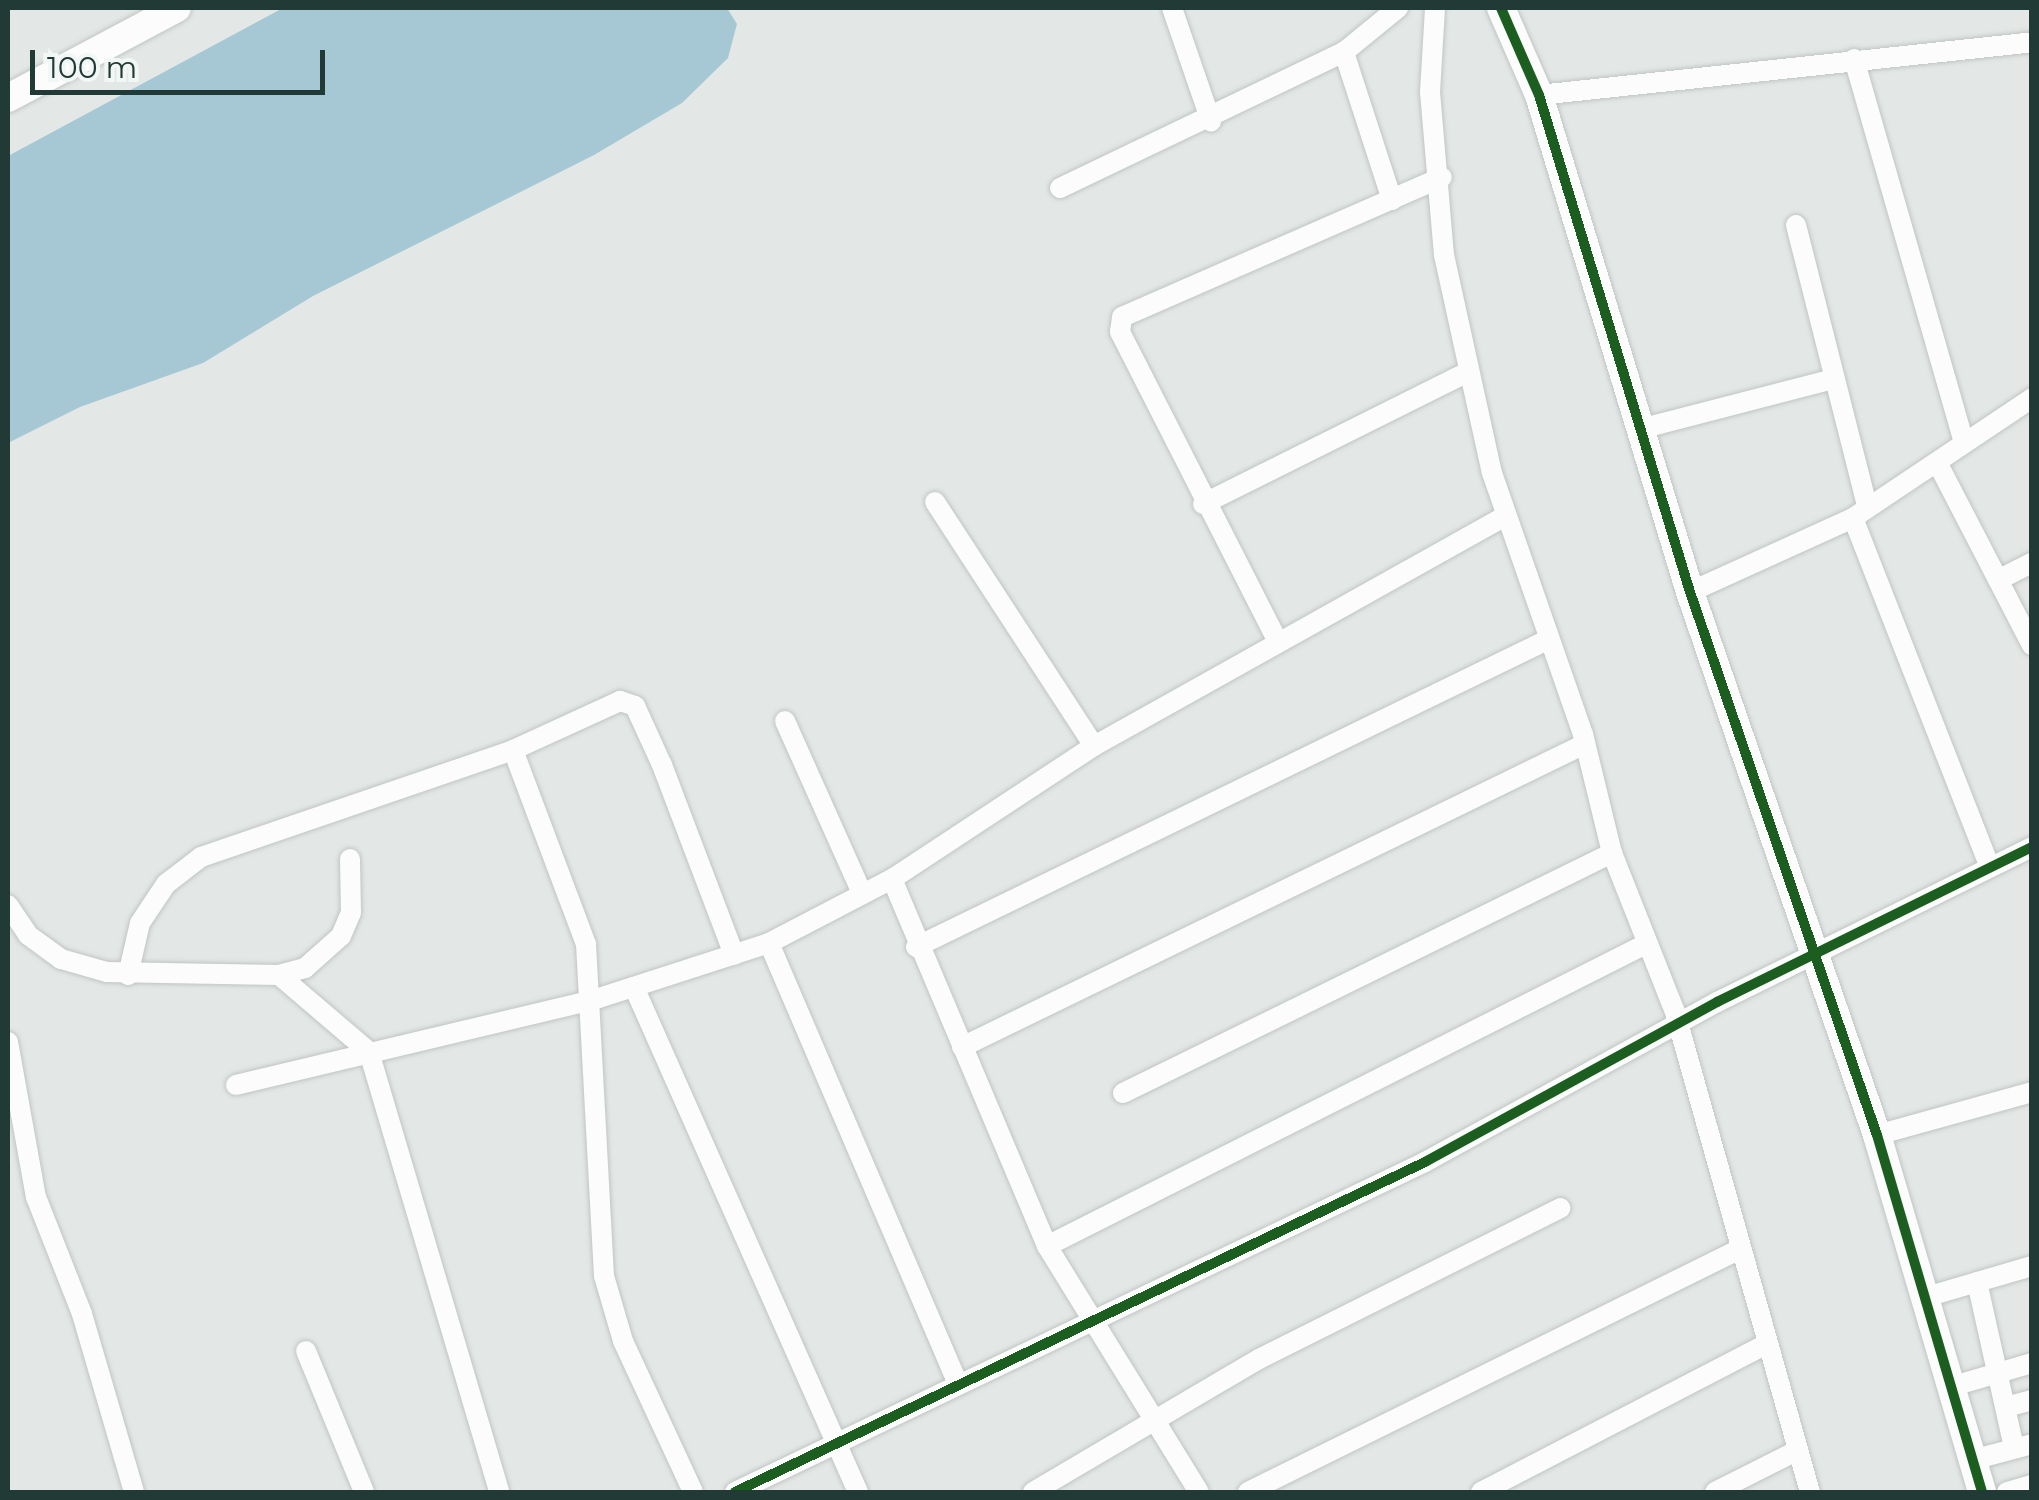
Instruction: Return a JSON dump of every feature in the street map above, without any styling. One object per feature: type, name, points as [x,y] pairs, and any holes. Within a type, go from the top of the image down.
[{"type":"street","points":[[8,98],[177,8]]},
{"type":"street","points":[[1172,8],[1211,121]]},
{"type":"street","points":[[1060,188],[1211,121],[1344,52],[1398,8]]},
{"type":"street","points":[[1434,8],[1430,92],[1442,176],[1446,271],[1504,517],[1544,641],[1585,744],[1612,853],[1679,1026],[1738,1250],[1810,1492]]},
{"type":"street","points":[[1501,8],[1539,95],[1644,428],[1690,592],[1877,1135],[1982,1492]]},
{"type":"street","points":[[1539,95],[1854,58],[2032,42]]},
{"type":"street","points":[[1344,52],[1392,200]]},
{"type":"street","points":[[1854,58],[1963,440]]},
{"type":"street","points":[[1278,640],[1203,504],[1120,332],[1122,316],[1442,176]]},
{"type":"street","points":[[1796,225],[1860,512],[1990,867]]},
{"type":"street","points":[[1203,504],[1468,372]]},
{"type":"street","points":[[1644,428],[1830,380]]},
{"type":"street","points":[[1690,592],[1860,512],[1938,464],[1963,440],[2032,398]]},
{"type":"street","points":[[1938,464],[2032,645]]},
{"type":"street","points":[[935,502],[1094,746]]},
{"type":"street","points":[[236,1085],[592,1000],[769,943],[892,879],[1094,746],[1504,517]]},
{"type":"street","points":[[1998,580],[2032,563]]},
{"type":"street","points":[[916,947],[1544,641]]},
{"type":"street","points":[[128,976],[140,923],[166,884],[201,857],[512,750],[620,701],[635,706],[734,956]]},
{"type":"street","points":[[785,721],[862,893]]},
{"type":"street","points":[[962,1047],[1585,744]]},
{"type":"street","points":[[512,750],[570,888],[592,1000],[604,1276],[623,1342],[693,1492]]},
{"type":"street","points":[[734,1492],[957,1382],[1426,1162],[1679,1026],[2032,847]]},
{"type":"street","points":[[1122,1093],[1612,853]]},
{"type":"street","points":[[8,905],[28,935],[61,959],[128,976],[279,974],[305,968],[341,936],[351,913],[350,859]]},
{"type":"street","points":[[892,879],[916,947],[1047,1246],[1199,1492]]},
{"type":"street","points":[[769,943],[822,1082],[957,1382]]},
{"type":"street","points":[[1047,1246],[1646,944]]},
{"type":"street","points":[[279,974],[369,1052],[498,1492]]},
{"type":"street","points":[[634,987],[832,1445],[858,1492]]},
{"type":"street","points":[[8,1042],[36,1197],[82,1314],[134,1492]]},
{"type":"street","points":[[1877,1135],[2032,1092]]},
{"type":"street","points":[[1033,1492],[1259,1359],[1560,1208]]},
{"type":"street","points":[[1248,1492],[1738,1250]]},
{"type":"street","points":[[1926,1297],[2031,1268]]},
{"type":"street","points":[[1972,1460],[2023,1446],[2006,1407],[1976,1282]]},
{"type":"street","points":[[1481,1492],[1767,1344]]},
{"type":"street","points":[[306,1351],[364,1492]]},
{"type":"street","points":[[1950,1387],[2032,1363]]},
{"type":"street","points":[[2006,1407],[2032,1400]]},
{"type":"street","points":[[1716,1492],[1798,1450]]},
{"type":"street","points":[[2007,1492],[2032,1485]]},
{"type":"water","points":[[283,8],[727,8],[737,24],[728,58],[682,103],[594,155],[313,296],[203,363],[80,407],[8,443],[8,156]]},
{"type":"cycle path","points":[[1501,8],[1539,95],[1690,592],[1877,1135],[1982,1492]]},
{"type":"cycle path","points":[[735,1492],[1425,1162],[1717,1002],[2032,847]]}]
